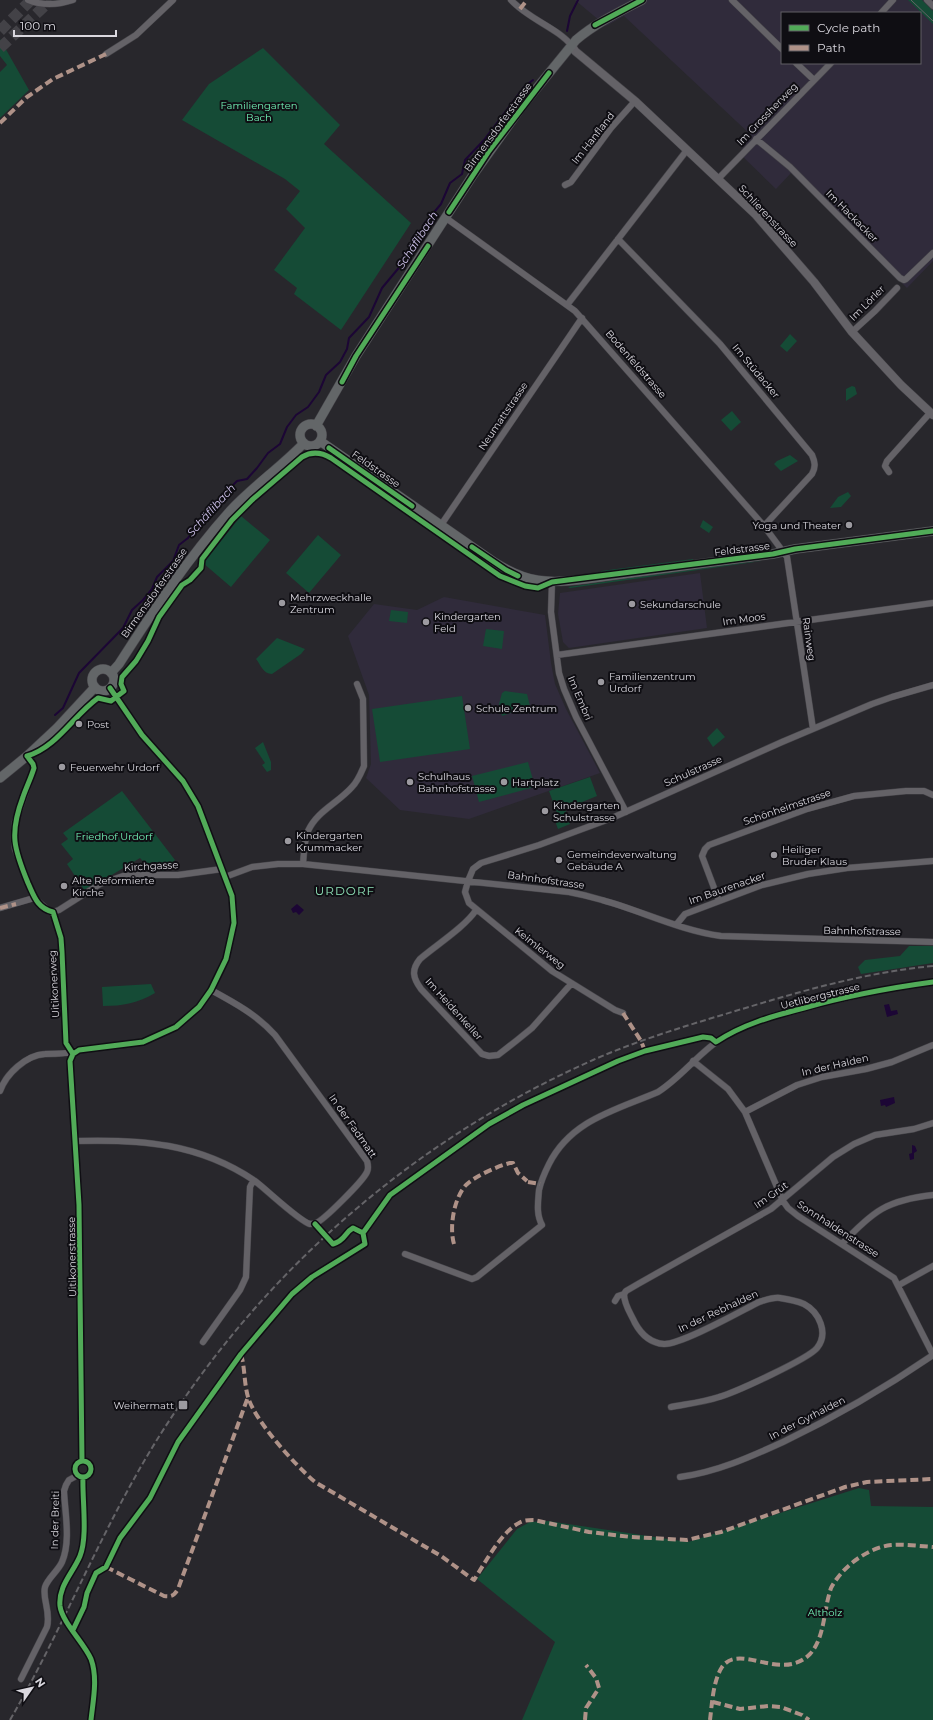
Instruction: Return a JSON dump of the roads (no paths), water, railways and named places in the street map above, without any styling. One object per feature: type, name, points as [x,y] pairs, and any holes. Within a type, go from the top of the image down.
[{"type":"main road","name":"Birmensdorferstrasse","points":[[316,426],[356,356],[489,151],[519,111],[572,46],[585,33],[595,25],[642,0]]},
{"type":"main road","points":[[307,425],[316,426],[321,433],[320,441],[312,446],[304,443],[300,435],[302,429],[307,425]]},
{"type":"main road","name":"Feldstrasse","points":[[320,441],[506,570],[526,578],[552,582],[615,575],[933,531]]},
{"type":"main road","name":"Birmensdorferstrasse","points":[[111,673],[119,664],[177,578],[208,537],[235,506],[304,443]]},
{"type":"main road","points":[[105,670],[111,673],[114,681],[110,688],[102,691],[95,687],[92,680],[95,673],[105,670]]},
{"type":"main road","points":[[0,778],[27,756],[57,728],[95,687]]},
{"type":"street","points":[[28,0],[40,4],[63,4],[73,0]]},
{"type":"street","points":[[106,54],[136,35],[173,0]]},
{"type":"street","points":[[512,0],[520,9],[561,36],[572,46]]},
{"type":"street","points":[[732,0],[781,48]]},
{"type":"street","points":[[882,12],[893,0]]},
{"type":"street","points":[[927,0],[933,6]]},
{"type":"street","name":"Schlierenstrasse","points":[[572,46],[635,101],[755,214],[784,247],[852,332],[900,385],[932,414]]},
{"type":"street","points":[[797,64],[814,80]]},
{"type":"street","name":"Im Grossherweg","points":[[718,179],[831,64]]},
{"type":"street","name":"Im Hanfland","points":[[566,185],[571,182],[612,128],[635,101]]},
{"type":"street","name":"Im Hackacker","points":[[756,139],[790,167],[900,278],[904,280],[933,253]]},
{"type":"street","points":[[567,305],[687,150]]},
{"type":"street","name":"Bodenfeldstrasse","points":[[446,218],[567,305],[582,318],[764,526],[784,552]]},
{"type":"street","name":"Im Stüdacker","points":[[618,239],[720,344],[812,455],[815,462],[812,474],[764,526]]},
{"type":"street","name":"Im Lörler","points":[[852,332],[897,288]]},
{"type":"street","name":"Neumattstrasse","points":[[441,525],[582,318]]},
{"type":"street","points":[[889,472],[885,466],[886,461],[932,414]]},
{"type":"street","name":"Rainweg","points":[[784,552],[787,557],[813,729]]},
{"type":"street","name":"Im Embri","points":[[552,582],[551,612],[559,673],[570,704],[626,812]]},
{"type":"street","name":"Im Moos","points":[[557,655],[933,603]]},
{"type":"street","points":[[303,864],[306,839],[310,827],[319,816],[352,787],[360,776],[364,766],[363,699],[357,684]]},
{"type":"street","name":"Schulstrasse","points":[[468,881],[473,869],[481,863],[539,845],[626,812],[813,729],[892,696],[933,685]]},
{"type":"street","points":[[0,1091],[12,1072],[28,1060],[44,1054],[73,1054],[79,1050],[143,1042],[166,1033],[176,1027],[199,1007],[212,990],[226,959],[234,923],[232,896],[198,806],[188,789],[174,771],[150,746],[110,688]]},
{"type":"street","points":[[27,756],[34,768],[18,810],[14,837],[19,862],[34,898],[43,907],[53,912]]},
{"type":"street","name":"Schönheimstrasse","points":[[719,901],[702,856],[705,849],[709,845],[807,809],[854,796],[906,791],[924,791],[933,795]]},
{"type":"street","name":"Im Baurenacker","points":[[676,925],[685,914],[762,886],[808,874],[847,868],[933,861]]},
{"type":"street","name":"Bahnhofstrasse","points":[[225,877],[252,867],[278,864],[303,864],[569,892],[603,900],[703,933],[728,936],[933,942]]},
{"type":"street","name":"Kirchgasse","points":[[53,912],[59,910],[100,884],[123,876],[178,875],[222,869]]},
{"type":"street","name":"Keimlerweg","points":[[468,881],[465,896],[476,910],[539,961],[571,984],[615,1010],[623,1013]]},
{"type":"street","points":[[0,908],[34,898]]},
{"type":"street","name":"Im Heidenkeller","points":[[476,910],[473,915],[420,958],[415,965],[414,978],[421,989],[482,1054],[489,1056],[498,1055],[516,1041],[532,1028],[571,984]]},
{"type":"street","name":"Uitikonerweg","points":[[53,912],[61,938],[66,1043],[73,1054]]},
{"type":"street","name":"Uetlibergstrasse","points":[[405,1254],[472,1279],[477,1277],[542,1225],[538,1218],[540,1184],[558,1147],[578,1128],[589,1121],[658,1092],[716,1042],[752,1023],[844,998],[903,986],[933,982]]},
{"type":"street","name":"In der Fadmatt","points":[[75,1141],[138,1141],[191,1150],[226,1165],[254,1181],[305,1221],[315,1224],[323,1219],[362,1180],[368,1172],[369,1166],[362,1153],[275,1035],[266,1025],[246,1010],[212,990]]},
{"type":"street","name":"In der Halden","points":[[745,1112],[796,1085],[822,1077],[892,1062],[933,1045]]},
{"type":"street","name":"Uitikonerstrasse","points":[[73,1054],[70,1061],[81,1268],[82,1461]]},
{"type":"street","name":"Sonnhaldenstrasse","points":[[693,1061],[728,1090],[745,1112],[783,1200],[788,1208],[798,1216],[889,1273],[894,1278],[899,1285],[933,1355]]},
{"type":"street","name":"Im Grüt","points":[[615,1301],[618,1296],[624,1294],[626,1291],[751,1220],[783,1200],[833,1157],[854,1144],[875,1136],[914,1129],[933,1123]]},
{"type":"street","points":[[203,1342],[240,1290],[246,1277],[250,1187],[254,1181]]},
{"type":"street","points":[[842,1244],[868,1219],[881,1209],[907,1199],[933,1195]]},
{"type":"street","points":[[899,1285],[933,1266]]},
{"type":"street","name":"In der Rebhalden","points":[[624,1294],[629,1311],[639,1329],[646,1337],[663,1344],[678,1341],[770,1298],[780,1298],[804,1304],[813,1312],[822,1326],[823,1334],[818,1347],[805,1358],[729,1394],[696,1403],[671,1407]]},
{"type":"street","name":"In der Gyrhalden","points":[[680,1478],[726,1466],[792,1437],[845,1410],[933,1355]]},
{"type":"street","name":"Uitikonerstrasse","points":[[82,1461],[89,1464],[90,1473],[85,1476],[78,1475],[76,1473],[75,1466],[78,1462],[82,1461]]},
{"type":"street","name":"In der Breiti","points":[[21,1679],[48,1622],[49,1618],[45,1587],[62,1562],[65,1553],[66,1538],[64,1491],[69,1480],[78,1475]]},
{"type":"waterway","name":"Schäflibach","points":[[567,31],[570,16],[578,0]]},
{"type":"waterway","name":"Schäflibach","points":[[55,715],[63,708],[79,673],[123,628],[132,610],[143,600],[152,589],[157,577],[173,561],[179,545],[188,538],[198,523],[221,502],[229,489],[237,481],[247,479],[268,453],[280,444],[287,427],[296,415],[308,407],[319,392],[326,375],[340,362],[347,349],[349,338],[369,317],[382,288],[402,264],[404,256],[407,251],[413,247],[423,230],[424,224],[441,204],[450,183],[462,174],[465,160],[484,140],[524,87],[533,80]]},
{"type":"tunnel","points":[[0,31],[31,0]]},
{"type":"tunnel","points":[[0,48],[51,0]]},
{"type":"tram line","points":[[911,0],[933,21]]},
{"type":"railway","points":[[10,1720],[30,1685],[120,1504],[160,1435],[201,1375],[246,1318],[296,1265],[349,1215],[405,1170],[465,1129],[528,1092],[593,1060],[667,1032],[789,995],[861,977],[933,966]]},
{"type":"place","name":"Yoga und Theater","points":[[849,525]]},
{"type":"place","name":"Mehrzweckhalle Zentrum","points":[[282,603]]},
{"type":"place","name":"Sekundarschule","points":[[632,604]]},
{"type":"place","name":"Kindergarten Feld","points":[[426,622]]},
{"type":"place","name":"Familienzentrum Urdorf","points":[[601,682]]},
{"type":"place","name":"Schule Zentrum","points":[[468,708]]},
{"type":"place","name":"Post","points":[[79,724]]},
{"type":"place","name":"Feuerwehr Urdorf","points":[[62,767]]},
{"type":"place","name":"Schulhaus Bahnhofstrasse","points":[[410,782]]},
{"type":"place","name":"Hartplatz","points":[[504,782]]},
{"type":"place","name":"Kindergarten Schulstrasse","points":[[545,811]]},
{"type":"place","name":"Kindergarten Krummacker","points":[[288,841]]},
{"type":"place","name":"Heiliger Bruder Klaus","points":[[774,855]]},
{"type":"place","name":"Gemeindeverwaltung Gebäude A","points":[[559,860]]},
{"type":"place","name":"Alte Reformierte Kirche","points":[[64,886]]},
{"type":"place","name":"Weihermatt","points":[[183,1405]]},
{"type":"district","name":"URDORF","points":[[345,890]]},
{"type":"park label","name":"Familiengarten Bach","points":[[259,110]]},
{"type":"park label","name":"Friedhof Urdorf","points":[[114,836]]},
{"type":"park label","name":"Altholz","points":[[825,1612]]}]
